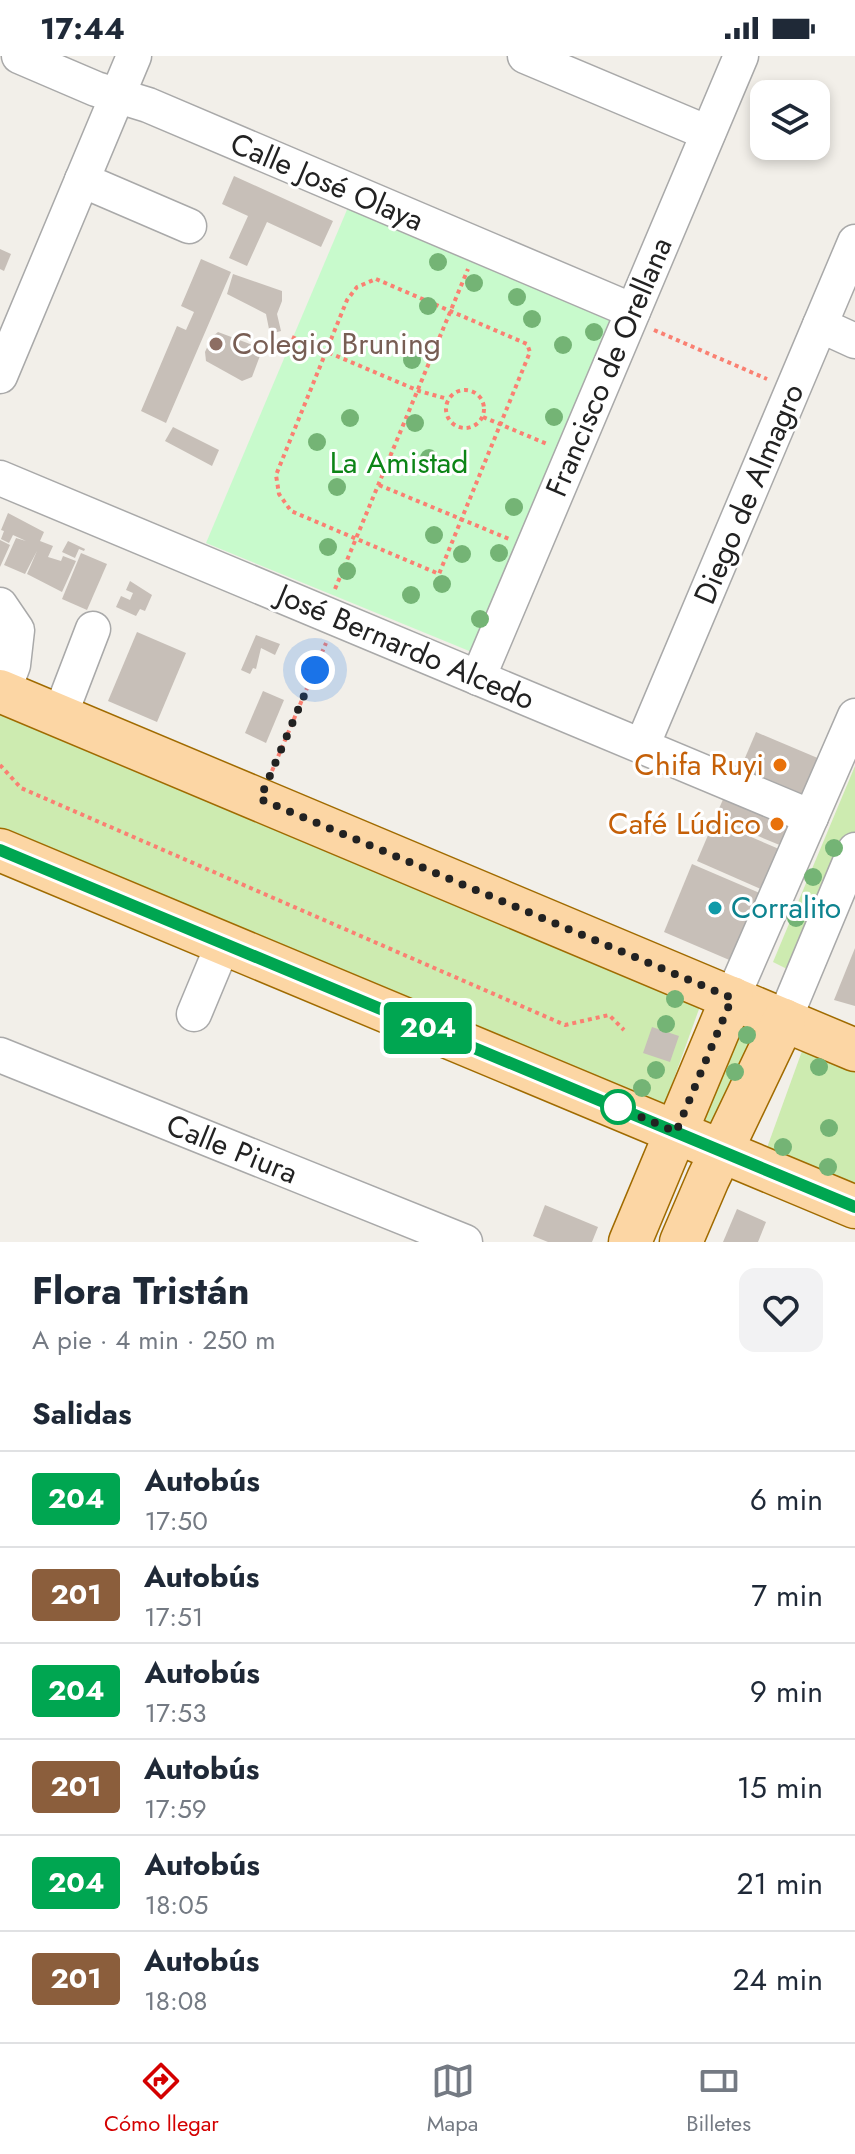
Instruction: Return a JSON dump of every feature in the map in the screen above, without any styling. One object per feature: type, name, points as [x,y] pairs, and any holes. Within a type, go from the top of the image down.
[{"type":"main road","points":[[2,692],[855,1050]]},
{"type":"main road","points":[[0,850],[855,1207]]},
{"type":"main road","points":[[630,1242],[732,998]]},
{"type":"main road","points":[[681,1242],[784,1020]]},
{"type":"street","name":"Calle José Olaya","points":[[19,56],[148,105],[631,315]]},
{"type":"street","points":[[0,376],[134,56]]},
{"type":"street","points":[[525,56],[708,133]]},
{"type":"street","name":"Francisco de Orellana","points":[[478,678],[741,56]]},
{"type":"street","points":[[82,180],[189,226]]},
{"type":"street","name":"Diego de Almagro","points":[[642,746],[855,242]]},
{"type":"street","points":[[820,325],[855,341]]},
{"type":"street","name":"José Bernardo Alcedo","points":[[0,478],[811,817]]},
{"type":"street","points":[[0,605],[17,630],[13,665],[2,692]]},
{"type":"street","points":[[60,715],[93,629]]},
{"type":"street","points":[[732,998],[855,716]]},
{"type":"street","points":[[784,1020],[855,850]]},
{"type":"street","points":[[194,1014],[224,942]]},
{"type":"street","name":"Calle Piura","points":[[0,1055],[422,1234],[465,1242]]},
{"type":"path","points":[[260,799],[331,616],[357,538],[478,246]]},
{"type":"path","points":[[376,279],[452,311],[527,344],[530,352],[439,574],[291,511],[279,494],[276,475],[324,352],[347,300],[357,287],[376,279]]},
{"type":"path","points":[[631,315],[793,390]]},
{"type":"path","points":[[292,337],[419,391],[448,399]]},
{"type":"path","points":[[471,390],[484,404],[483,417],[475,426],[457,426],[448,418],[448,399],[458,391],[471,390]]},
{"type":"path","points":[[483,417],[572,455]]},
{"type":"path","points":[[379,485],[533,549]]},
{"type":"path","points":[[0,765],[21,788],[565,1025],[609,1015],[624,1030]]},
{"type":"green space","name":"La Amistad","points":[[349,205],[614,319],[479,655],[206,543]]},
{"type":"green space","points":[[0,711],[703,998],[664,1106],[0,832]]},
{"type":"green space","points":[[855,766],[855,837],[797,974],[773,962]]},
{"type":"green space","points":[[735,1016],[774,1016],[724,1138],[699,1130]]},
{"type":"green space","points":[[806,1040],[855,1061],[855,1194],[764,1156]]},
{"type":"building","points":[[234,176],[333,221],[321,247],[267,222],[247,266],[229,258],[248,216],[222,204]]},
{"type":"building","points":[[0,249],[11,254],[4,271],[0,269]]},
{"type":"building","points":[[201,259],[231,272],[166,423],[141,411],[177,326],[186,330],[194,312],[181,306]]},
{"type":"building","points":[[233,274],[282,291],[277,314],[281,331],[270,334],[266,314],[227,294]]},
{"type":"building","points":[[218,332],[258,347],[261,353],[252,377],[242,381],[206,361],[205,352]]},
{"type":"building","points":[[173,427],[219,450],[212,466],[165,441]]},
{"type":"building","points":[[8,513],[44,532],[40,541],[53,546],[48,557],[61,561],[63,556],[76,561],[62,592],[27,574],[37,551],[25,574],[4,565],[16,538],[26,541],[13,535],[9,543],[1,539]]},
{"type":"building","points":[[0,540],[10,545],[0,567]]},
{"type":"building","points":[[68,541],[84,551],[79,549],[75,558],[62,552]]},
{"type":"building","points":[[81,553],[107,564],[87,610],[62,599]]},
{"type":"building","points":[[130,581],[152,595],[145,611],[140,609],[136,616],[116,607],[121,596],[130,600],[133,593],[126,590]]},
{"type":"building","points":[[137,632],[186,653],[157,722],[108,701]]},
{"type":"building","points":[[256,635],[280,644],[275,655],[261,648],[256,669],[253,668],[250,674],[241,670]]},
{"type":"building","points":[[263,691],[284,700],[266,743],[245,733]]},
{"type":"building","name":"Chifa Ruyi","points":[[756,732],[820,759],[804,799],[739,772]]},
{"type":"building","points":[[727,790],[794,818],[782,846],[715,818]]},
{"type":"building","points":[[714,821],[779,849],[763,890],[697,861]]},
{"type":"building","name":"Corralito","points":[[692,864],[762,894],[734,962],[664,932]]},
{"type":"building","points":[[855,948],[855,1006],[834,1000]]},
{"type":"building","points":[[652,1027],[679,1036],[670,1062],[643,1053]]},
{"type":"building","points":[[545,1205],[598,1227],[592,1242],[548,1242],[533,1236]]},
{"type":"building","points":[[737,1209],[766,1222],[758,1242],[723,1242]]},
{"type":"bus line","name":"204","points":[[0,850],[855,1207]]},
{"type":"place","name":"Colegio Bruning","points":[[216,344]]},
{"type":"place","name":"Chifa Ruyi","points":[[780,765]]},
{"type":"place","name":"Café Lúdico","points":[[777,824]]},
{"type":"place","name":"Corralito","points":[[715,908]]},
{"type":"route","points":[[315,670],[260,799],[732,998],[676,1132],[618,1107]]}]
